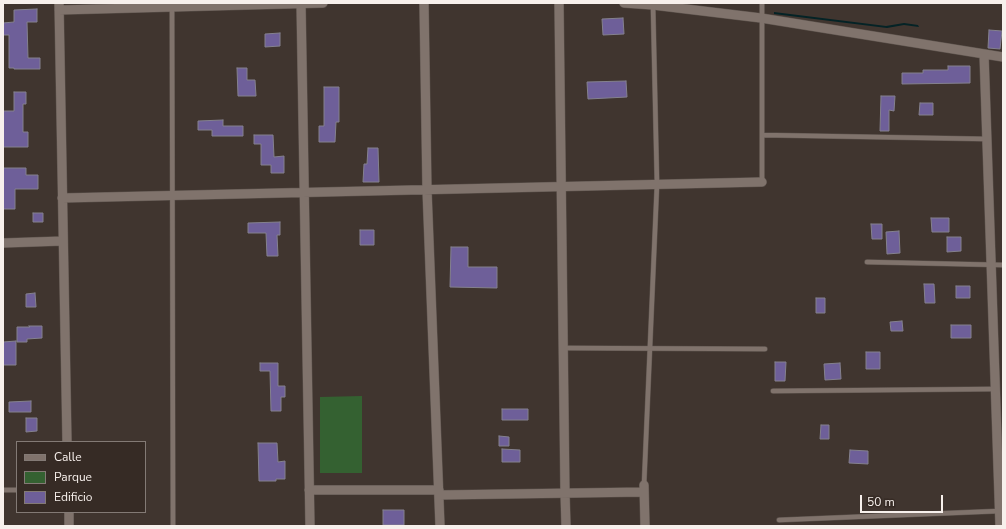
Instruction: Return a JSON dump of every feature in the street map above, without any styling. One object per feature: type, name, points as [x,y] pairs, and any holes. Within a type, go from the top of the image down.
[{"type":"street","points":[[300,3],[310,526]]},
{"type":"street","points":[[67,441],[59,6],[323,3]]},
{"type":"street","points":[[424,3],[428,190],[440,526]]},
{"type":"street","points":[[559,3],[566,526]]},
{"type":"street","points":[[624,3],[653,4],[761,18],[1003,57]]},
{"type":"street","points":[[984,54],[995,389],[999,402],[1000,526]]},
{"type":"street","points":[[62,198],[762,182]]},
{"type":"street","points":[[3,243],[63,241]]},
{"type":"street","points":[[309,490],[439,493],[565,493],[644,488],[645,526]]},
{"type":"street","points":[[68,513],[69,526]]},
{"type":"lane","points":[[762,3],[762,182]]},
{"type":"lane","points":[[644,488],[657,184],[653,4]]},
{"type":"lane","points":[[172,5],[173,526]]},
{"type":"lane","points":[[762,135],[987,140]]},
{"type":"lane","points":[[867,262],[1003,265]]},
{"type":"lane","points":[[563,348],[765,349]]},
{"type":"lane","points":[[773,391],[995,389]]},
{"type":"lane","points":[[3,490],[16,490]]},
{"type":"lane","points":[[779,520],[1000,511]]},
{"type":"green space","points":[[362,396],[362,473],[320,473],[320,397]]},
{"type":"water","points":[[774,12],[886,26],[904,23],[918,25],[919,27],[904,25],[887,28],[774,14]]},
{"type":"building","points":[[37,9],[37,22],[27,22],[28,58],[40,58],[40,69],[9,68],[9,35],[3,35],[3,23],[14,22],[14,10]]},
{"type":"building","points":[[623,18],[624,34],[603,35],[602,19]]},
{"type":"building","points":[[989,30],[1002,31],[1000,49],[988,48]]},
{"type":"building","points":[[280,33],[280,46],[265,47],[265,34]]},
{"type":"building","points":[[948,66],[970,66],[970,83],[902,84],[902,73],[923,73],[923,70],[948,70]]},
{"type":"building","points":[[237,68],[247,68],[247,80],[255,80],[256,96],[238,96]]},
{"type":"building","points":[[626,81],[627,97],[588,99],[587,82]]},
{"type":"building","points":[[324,87],[339,87],[339,122],[336,122],[335,142],[319,142],[319,126],[324,126]]},
{"type":"building","points":[[14,92],[26,92],[26,104],[23,104],[23,132],[28,132],[28,147],[3,147],[3,111],[14,111]]},
{"type":"building","points":[[881,96],[895,96],[894,111],[889,110],[889,131],[880,131]]},
{"type":"building","points":[[920,103],[933,103],[933,115],[919,115]]},
{"type":"building","points":[[223,120],[223,126],[243,126],[243,136],[212,136],[212,130],[198,130],[198,121]]},
{"type":"building","points":[[254,135],[273,135],[274,157],[284,156],[284,173],[271,173],[271,165],[261,165],[261,144],[254,144]]},
{"type":"building","points":[[368,148],[378,148],[379,182],[363,182],[364,164],[367,164]]},
{"type":"building","points":[[3,168],[26,168],[26,175],[38,175],[38,189],[15,189],[15,209],[3,209]]},
{"type":"building","points":[[33,213],[43,213],[43,222],[33,222]]},
{"type":"building","points":[[931,218],[949,218],[949,232],[932,232]]},
{"type":"building","points":[[280,222],[280,235],[277,235],[278,256],[267,256],[266,233],[248,233],[248,223]]},
{"type":"building","points":[[871,224],[882,224],[882,239],[872,239]]},
{"type":"building","points":[[360,230],[374,230],[374,245],[360,245]]},
{"type":"building","points":[[899,231],[900,253],[887,254],[886,232]]},
{"type":"building","points":[[947,237],[961,237],[961,251],[947,252]]},
{"type":"building","points":[[451,247],[468,247],[468,267],[497,267],[497,288],[450,287]]},
{"type":"building","points":[[924,284],[934,284],[935,303],[925,303]]},
{"type":"building","points":[[956,286],[970,286],[970,298],[956,298]]},
{"type":"building","points":[[35,293],[36,307],[26,307],[26,294]]},
{"type":"building","points":[[816,298],[825,298],[825,313],[816,313]]},
{"type":"building","points":[[902,321],[903,331],[891,331],[890,322]]},
{"type":"building","points":[[951,325],[971,325],[971,338],[951,338]]},
{"type":"building","points":[[29,326],[42,326],[42,338],[27,339],[27,342],[17,342],[17,327],[30,327]]},
{"type":"building","points":[[16,341],[16,365],[3,365],[3,342]]},
{"type":"building","points":[[866,352],[880,352],[880,369],[866,369]]},
{"type":"building","points":[[775,362],[786,362],[785,381],[775,381]]},
{"type":"building","points":[[260,363],[278,363],[278,386],[285,386],[285,397],[281,397],[281,411],[271,411],[270,371],[260,371]]},
{"type":"building","points":[[840,363],[841,379],[825,380],[824,364]]},
{"type":"building","points":[[31,401],[31,412],[9,412],[9,402]]},
{"type":"building","points":[[502,409],[528,409],[528,420],[502,420]]},
{"type":"building","points":[[26,418],[37,418],[37,431],[26,432]]},
{"type":"building","points":[[821,425],[829,425],[829,439],[820,439]]},
{"type":"building","points":[[499,436],[509,437],[509,446],[499,446]]},
{"type":"building","points":[[258,443],[277,443],[278,462],[285,461],[285,479],[276,479],[276,481],[259,481]]},
{"type":"building","points":[[502,449],[520,450],[520,462],[502,462]]},
{"type":"building","points":[[850,450],[868,451],[868,464],[849,463]]},
{"type":"building","points":[[383,510],[404,510],[404,525],[383,525]]}]
